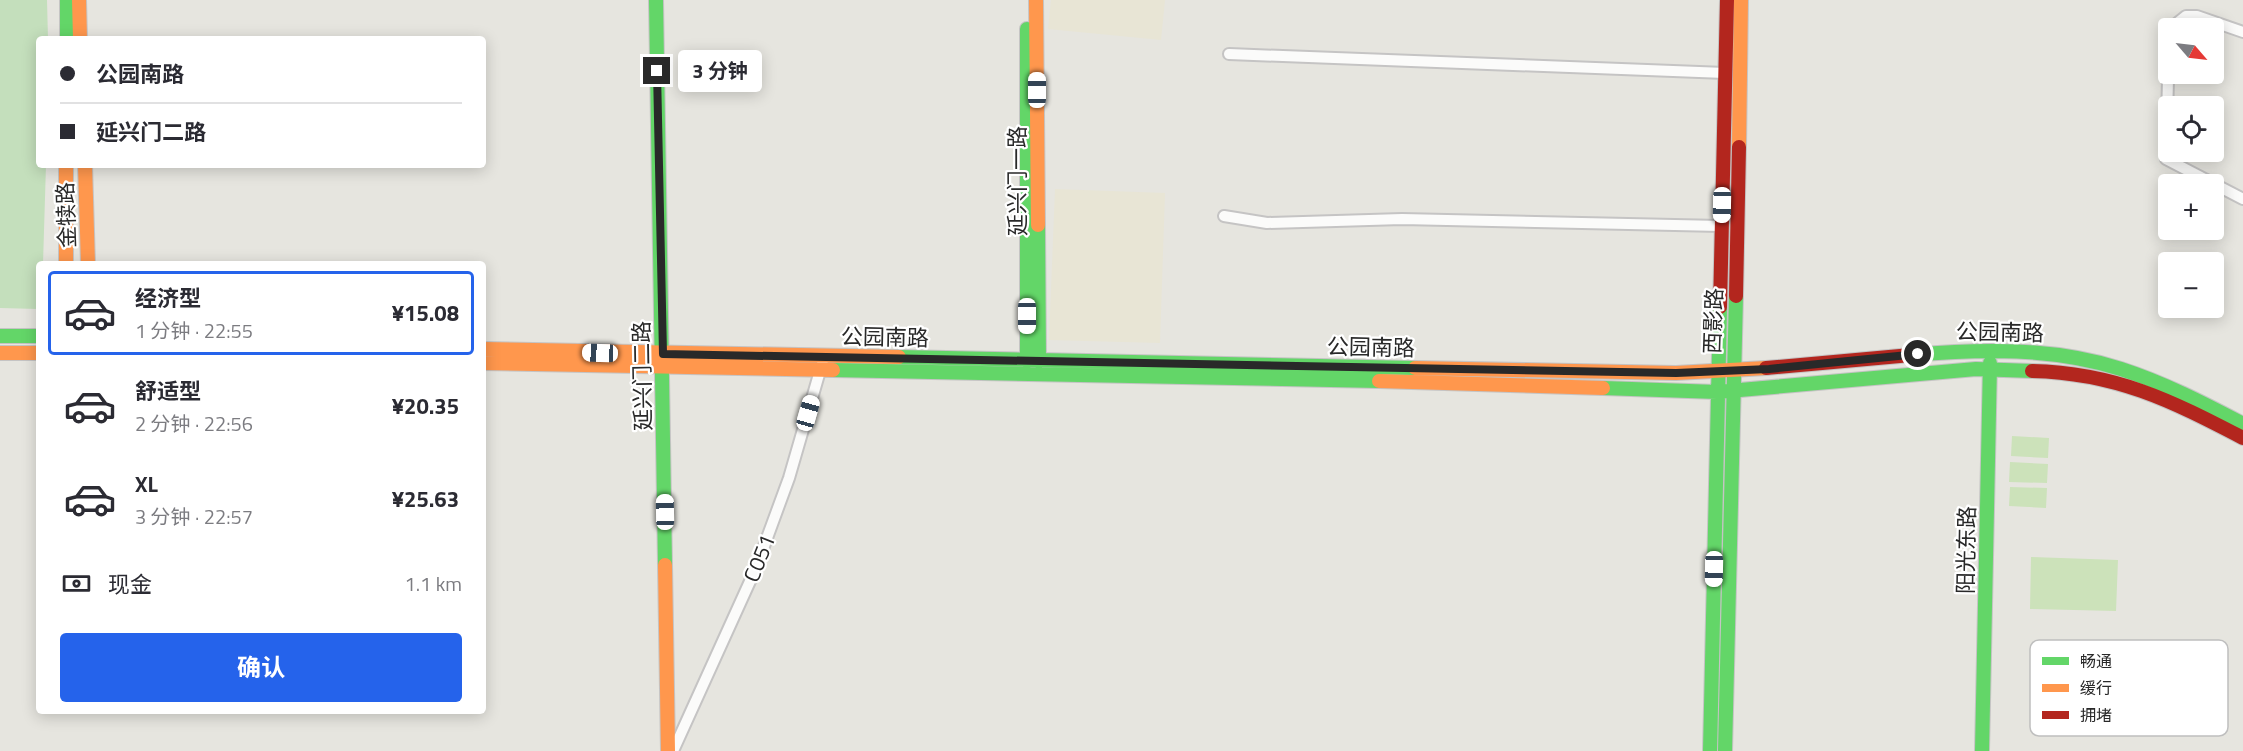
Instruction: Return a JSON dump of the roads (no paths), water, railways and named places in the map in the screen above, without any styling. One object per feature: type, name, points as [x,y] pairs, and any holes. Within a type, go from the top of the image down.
[{"type":"main road","points":[[67,0],[67,36]]},
{"type":"main road","points":[[79,0],[80,36]]},
{"type":"main road","name":"延兴门二路","points":[[656,0],[668,751]]},
{"type":"main road","name":"延兴门一路","points":[[1027,0],[1033,361]]},
{"type":"main road","name":"延兴门一路","points":[[1033,361],[1036,0]]},
{"type":"main road","name":"西影路","points":[[1710,751],[1727,0]]},
{"type":"main road","name":"西影路","points":[[1725,751],[1741,0]]},
{"type":"main road","name":"金犊路","points":[[66,168],[66,261]]},
{"type":"main road","name":"金犊路","points":[[85,168],[88,261]]},
{"type":"main road","points":[[0,336],[36,336]]},
{"type":"main road","name":"公园南路","points":[[486,349],[663,361]]},
{"type":"main road","name":"公园南路","points":[[822,363],[1033,361],[1717,372],[1958,350],[1990,350],[2064,356],[2136,373],[2192,397],[2243,424]]},
{"type":"main road","name":"阳光东路","points":[[1982,751],[1990,350]]},
{"type":"main road","points":[[0,353],[36,353]]},
{"type":"main road","name":"公园南路","points":[[486,363],[663,361],[822,363],[1717,392],[1990,370],[2043,371],[2114,381],[2156,395],[2243,438]]},
{"type":"street","points":[[2184,18],[2197,16],[2203,18]]},
{"type":"street","points":[[2224,25],[2243,32]]},
{"type":"street","points":[[1229,54],[1725,73]]},
{"type":"street","points":[[2168,84],[2166,159],[2243,199]]},
{"type":"street","points":[[1224,216],[1267,222],[1402,219],[1721,226]]},
{"type":"street","name":"C051","points":[[674,751],[756,568],[789,478],[822,363]]}]
